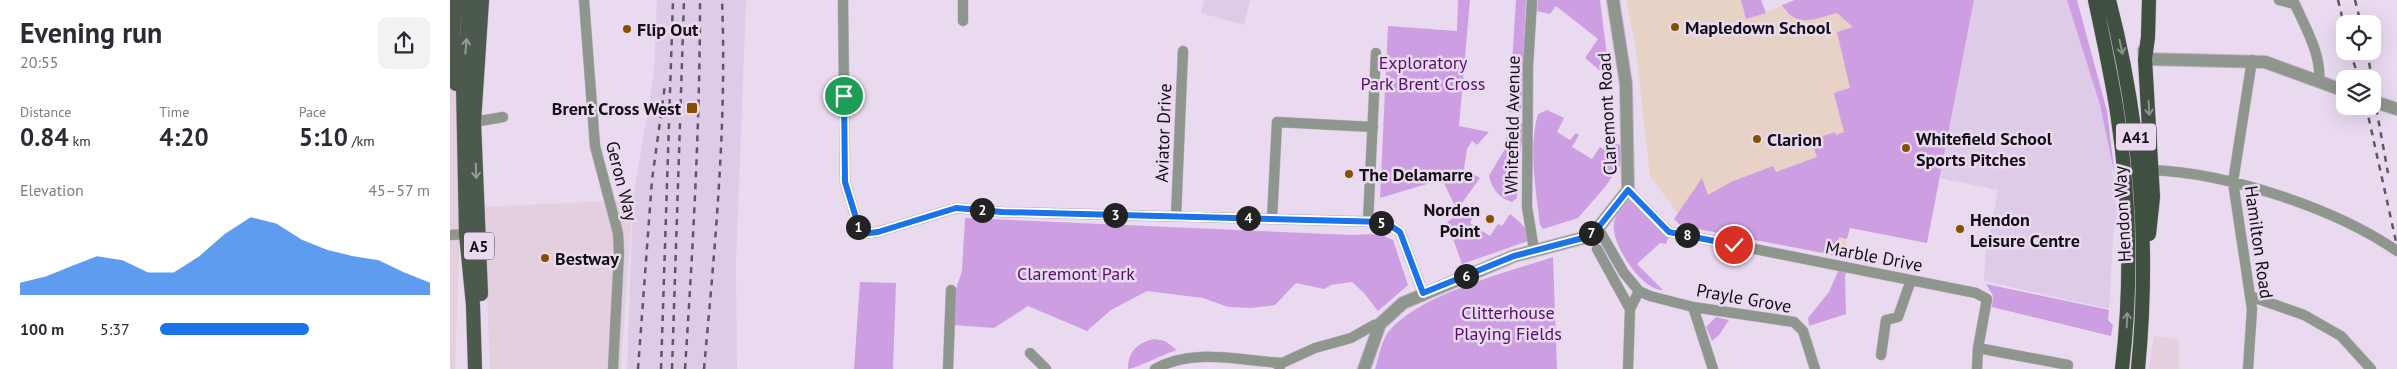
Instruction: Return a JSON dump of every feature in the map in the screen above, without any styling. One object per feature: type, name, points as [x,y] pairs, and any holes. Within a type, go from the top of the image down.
[{"type":"highway","name":"A41","points":[[2085,0],[2117,110]]},
{"type":"highway","name":"Hendon Way","points":[[2095,0],[2117,110],[2128,237],[2127,326],[2122,369]]},
{"type":"highway","name":"Hendon Way","points":[[2109,0],[2126,72],[2136,133],[2144,277],[2138,369]]},
{"type":"highway","name":"A41","points":[[2144,277],[2153,197],[2145,59],[2149,0]]},
{"type":"main road","points":[[456,0],[453,33],[461,183],[466,234]]},
{"type":"main road","name":"A5","points":[[470,0],[462,85],[466,234],[473,305],[475,369]]},
{"type":"main road","name":"A5","points":[[482,0],[474,122],[482,369]]},
{"type":"main road","points":[[474,122],[492,0]]},
{"type":"street","name":"Geron Way","points":[[584,0],[595,146],[618,233],[619,253],[613,369]]},
{"type":"street","points":[[843,0],[845,182],[861,234],[878,232],[956,208],[985,211],[1385,222],[1400,232],[1423,293]]},
{"type":"street","points":[[963,0],[963,21]]},
{"type":"street","name":"Whitefield Avenue","points":[[1532,0],[1528,67],[1527,207],[1534,250]]},
{"type":"street","name":"Claremont Road","points":[[1364,369],[1380,324],[1403,303],[1423,293],[1534,250],[1583,238],[1598,228],[1628,190],[1626,84],[1613,0]]},
{"type":"street","points":[[2142,0],[2142,38],[2145,59],[2252,60],[2265,62],[2336,88]]},
{"type":"street","points":[[2279,0],[2293,2],[2309,35],[2320,70],[2319,82]]},
{"type":"street","name":"Aviator Drive","points":[[1176,216],[1182,51]]},
{"type":"street","points":[[1365,221],[1373,128],[1376,53]]},
{"type":"street","name":"Hamilton Road","points":[[2248,369],[2252,309],[2233,182],[2252,60]]},
{"type":"street","points":[[2381,104],[2397,109]]},
{"type":"street","points":[[474,122],[503,116]]},
{"type":"street","points":[[1272,218],[1277,122],[1373,128]]},
{"type":"street","points":[[2152,170],[2233,182],[2342,220],[2397,251]]},
{"type":"street","name":"Marble Drive","points":[[1628,190],[1669,232],[1976,294],[1987,299],[1978,348]]},
{"type":"street","points":[[1598,228],[1624,274],[1639,291],[1630,309],[1628,369]]},
{"type":"street","points":[[450,235],[466,234]]},
{"type":"street","points":[[1597,249],[1630,309]]},
{"type":"street","points":[[1881,355],[1886,320],[1898,317],[1911,280]]},
{"type":"street","points":[[948,369],[951,290]]},
{"type":"street","name":"Prayle Grove","points":[[1639,291],[1650,296],[1693,307],[1794,322],[1803,331],[1815,369]]},
{"type":"street","points":[[2250,296],[2304,315],[2341,336],[2371,369]]},
{"type":"street","points":[[1693,307],[1713,369]]},
{"type":"street","points":[[1155,369],[1183,358],[1212,355],[1280,366],[1315,348],[1351,338],[1374,325],[1380,324]]},
{"type":"street","points":[[1977,369],[1978,348],[2068,365],[2067,369]]},
{"type":"street","points":[[1030,353],[1046,369]]},
{"type":"shaded area","points":[[450,0],[468,0],[455,369],[450,369]]},
{"type":"shaded area","points":[[657,0],[746,0],[736,262],[737,369],[627,369],[633,200],[654,73]]},
{"type":"shaded area","points":[[1204,0],[1250,0],[1244,25],[1201,13]]},
{"type":"shaded area","name":"Clarion","points":[[1626,0],[1761,0],[1766,13],[1795,0],[1895,0],[1843,257],[1688,227],[1650,176],[1636,49]]},
{"type":"shaded area","points":[[1974,0],[2067,0],[2100,105],[2111,160],[2117,212],[2113,237],[2109,309],[1984,281],[1985,258],[1998,190],[1940,178]]},
{"type":"shaded area","points":[[633,200],[621,369],[490,369],[484,207]]},
{"type":"shaded area","points":[[2154,336],[2179,339],[2179,369],[2149,369]]},
{"type":"green space","name":"Exploratory Park Brent Cross","points":[[1458,0],[1470,0],[1459,126],[1489,132],[1477,145],[1472,141],[1467,149],[1464,169],[1480,178],[1457,210],[1443,181],[1447,178],[1380,198],[1388,26],[1457,31]]},
{"type":"green space","points":[[1516,0],[1526,0],[1521,113],[1509,112]]},
{"type":"green space","points":[[1538,0],[1600,0],[1610,79],[1585,58],[1598,39],[1556,6],[1550,14],[1537,11]]},
{"type":"green space","points":[[1741,0],[1761,0],[1766,13],[1746,19]]},
{"type":"green space","points":[[1795,0],[1974,0],[1927,243],[1850,228],[1847,239],[1839,237],[1834,255],[1688,227],[1679,224],[1674,219],[1702,178],[1708,195],[1731,182],[1773,166],[1776,172],[1817,157],[1811,140],[1835,132],[1836,135],[1844,132],[1834,94],[1850,88],[1837,32],[1853,27],[1837,13],[1800,20],[1788,12],[1782,5]]},
{"type":"green space","points":[[2067,0],[2077,0],[2107,111],[2115,177],[2100,105]]},
{"type":"green space","points":[[1547,110],[1564,118],[1557,132],[1570,140],[1576,133],[1579,135],[1572,147],[1592,159],[1600,147],[1605,150],[1610,142],[1624,146],[1620,165],[1605,187],[1578,218],[1543,229],[1540,225],[1533,155],[1538,114]]},
{"type":"green space","points":[[1510,122],[1525,124],[1520,153],[1517,198],[1512,202],[1503,198],[1497,192],[1489,176],[1509,142],[1506,139]]},
{"type":"green space","points":[[1631,197],[1669,236],[1666,244],[1660,243],[1637,264],[1663,290],[1646,283],[1637,275],[1617,242],[1614,232],[1616,216]]},
{"type":"green space","points":[[1471,206],[1477,211],[1470,223],[1490,236],[1498,224],[1502,226],[1510,214],[1525,229],[1528,241],[1462,264],[1447,222]]},
{"type":"green space","name":"Claremont Park","points":[[965,218],[1351,235],[1379,234],[1393,240],[1408,285],[1378,311],[1364,293],[1352,282],[1331,285],[1324,289],[1296,283],[1275,305],[1251,308],[1228,307],[1203,298],[1147,291],[1111,310],[1087,331],[1028,306],[994,328],[953,325],[956,289],[962,271]]},
{"type":"green space","name":"Clitterhouse Playing Fields","points":[[1553,257],[1557,369],[1375,369],[1387,334],[1404,317],[1443,295],[1490,277]]},
{"type":"green space","points":[[1839,269],[1847,270],[1845,276],[1846,314],[1809,326],[1808,318],[1829,292]]},
{"type":"green space","points":[[860,282],[896,283],[893,369],[854,369]]},
{"type":"green space","points":[[1986,284],[2109,310],[2108,320],[2113,325],[2111,336],[1992,307],[1993,296]]},
{"type":"green space","points":[[1716,317],[1729,320],[1719,335],[1712,341],[1706,327]]},
{"type":"green space","points":[[1154,339],[1165,341],[1177,350],[1128,369],[1128,363],[1135,349],[1143,343]]},
{"type":"railway","points":[[661,369],[673,0]]},
{"type":"railway","points":[[672,369],[684,0]]},
{"type":"railway","points":[[685,369],[696,185],[700,0]]},
{"type":"railway","points":[[704,369],[716,231],[721,138],[723,92],[722,0]]},
{"type":"railway","points":[[2338,0],[2342,15]]},
{"type":"railway","points":[[2355,0],[2359,15]]},
{"type":"railway","points":[[2353,60],[2356,70]]},
{"type":"railway","points":[[2369,60],[2370,70]]},
{"type":"railway","points":[[638,369],[652,180],[665,85]]},
{"type":"railway","points":[[2368,115],[2397,246]]},
{"type":"railway","points":[[2377,115],[2388,173]]},
{"type":"place","name":"Mapledown School","points":[[1675,27]]},
{"type":"place","name":"Flip Out","points":[[627,29]]},
{"type":"place","name":"Brent Cross West","points":[[692,108]]},
{"type":"place","name":"Clarion","points":[[1757,139]]},
{"type":"place","name":"Whitefield School Sports Pitches","points":[[1906,148]]},
{"type":"place","name":"The Delamarre","points":[[1349,174]]},
{"type":"place","name":"Norden Point","points":[[1490,219]]},
{"type":"place","name":"Hendon Leisure Centre","points":[[1960,229]]},
{"type":"place","name":"Bestway","points":[[545,258]]},
{"type":"route","points":[[844,96],[843,146],[845,182],[861,234],[878,232],[956,208],[1002,212],[1385,222],[1400,232],[1423,293],[1514,256],[1583,238],[1598,228],[1628,190],[1669,232],[1734,245]]}]
